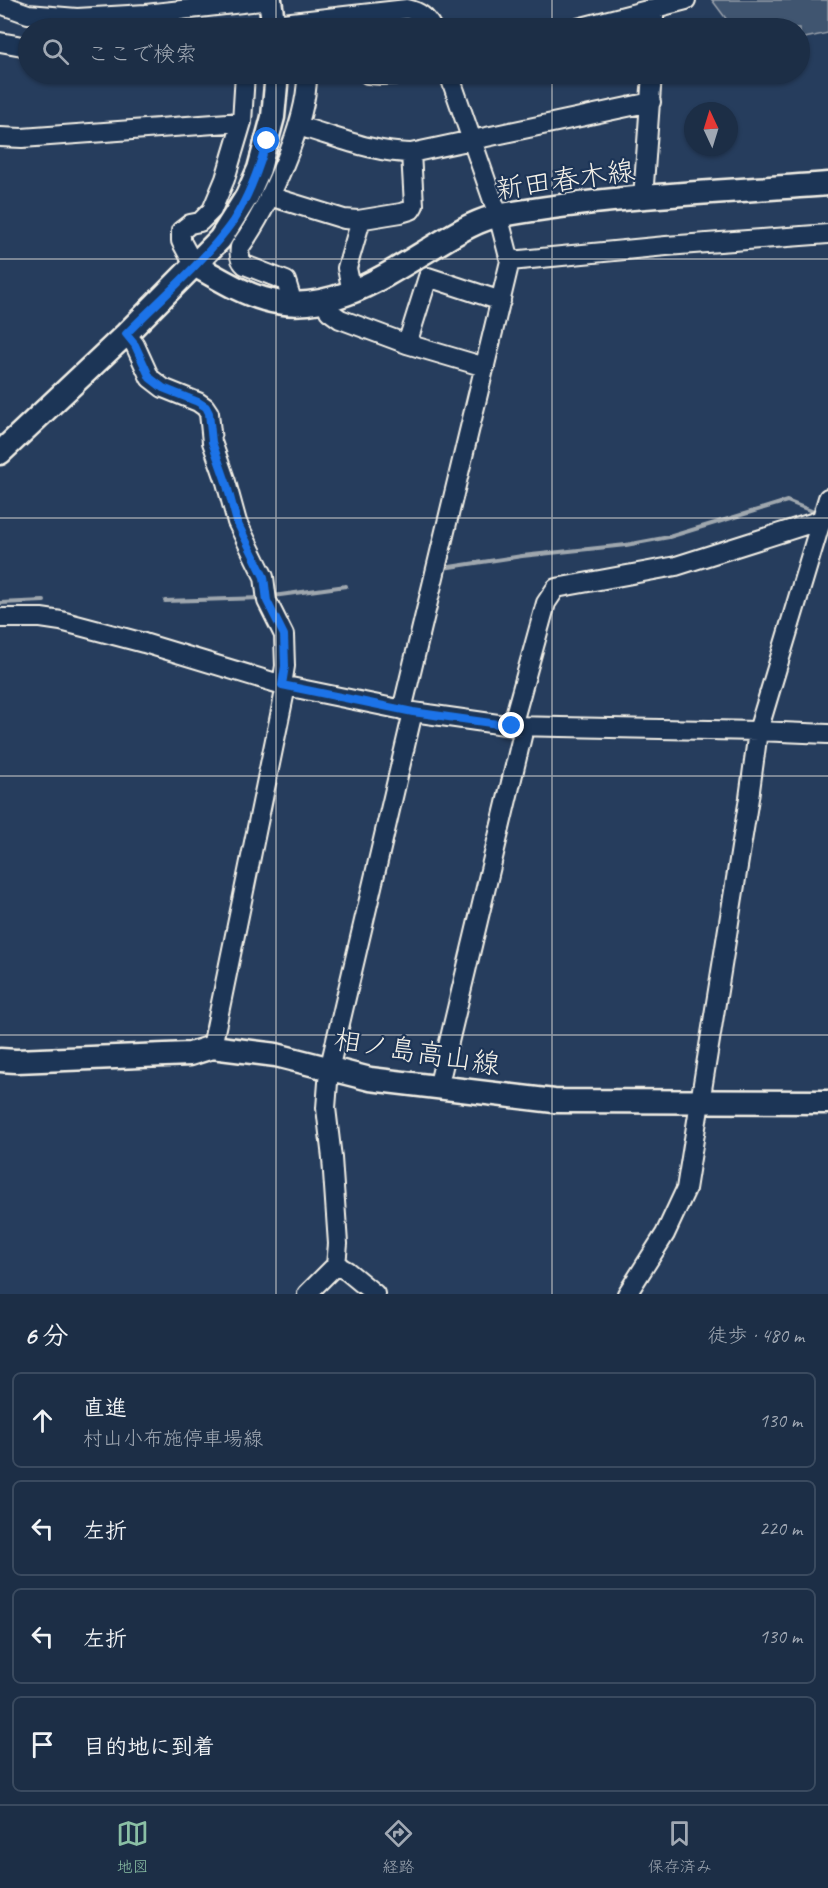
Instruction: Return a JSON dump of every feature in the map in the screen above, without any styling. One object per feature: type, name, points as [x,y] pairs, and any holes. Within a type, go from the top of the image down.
[{"type":"main road","points":[[270,0],[273,18]]},
{"type":"main road","points":[[0,453],[126,334],[220,239],[234,219],[253,183],[273,117],[276,84]]},
{"type":"main road","name":"新田春木線","points":[[194,265],[244,292],[263,299],[290,304],[326,300],[374,282],[454,234],[498,215],[588,203],[828,184]]},
{"type":"main road","name":"相ノ島高山線","points":[[0,1060],[190,1054],[212,1047],[276,1055],[370,1079],[438,1089],[554,1101],[828,1102]]},
{"type":"street","points":[[0,4],[28,14],[77,18],[146,14],[270,0]]},
{"type":"street","points":[[616,18],[686,0]]},
{"type":"street","points":[[654,8],[654,18]]},
{"type":"street","points":[[337,18],[407,9],[418,12],[425,18]]},
{"type":"street","points":[[0,42],[18,45]]},
{"type":"street","points":[[194,265],[181,241],[181,231],[190,224],[200,222],[212,210],[225,179],[242,122],[244,84]]},
{"type":"street","points":[[290,304],[286,282],[245,265],[239,256],[240,247],[269,196],[298,126],[306,84]]},
{"type":"street","points":[[307,1294],[336,1265],[338,1244],[326,1108],[330,1070],[408,711],[510,261],[498,215],[452,84]]},
{"type":"street","points":[[643,198],[652,84]]},
{"type":"street","points":[[298,126],[381,150],[411,153],[651,102]]},
{"type":"street","points":[[0,137],[22,138],[242,122]]},
{"type":"street","points":[[269,196],[345,219],[361,220],[411,210],[415,197],[411,153]]},
{"type":"street","points":[[352,292],[347,268],[361,220]]},
{"type":"street","points":[[510,261],[828,234]]},
{"type":"street","points":[[407,344],[428,277],[501,301]]},
{"type":"street","points":[[326,300],[329,311],[340,319],[407,344],[485,367]]},
{"type":"street","points":[[126,334],[135,345],[150,378],[163,388],[206,407],[209,413],[214,449],[237,522],[264,577],[267,597],[284,635],[284,685],[212,1047]]},
{"type":"street","points":[[627,1294],[665,1234],[686,1189],[758,730],[820,520],[828,500]]},
{"type":"street","points":[[438,1089],[546,603],[556,588],[676,566],[820,520]]},
{"type":"street","points":[[0,618],[41,618],[80,625],[284,685],[408,711],[518,727],[758,730],[828,735]]},
{"type":"street","points":[[336,1265],[375,1294]]},
{"type":"shaded area","points":[[712,0],[828,0],[828,33],[810,37],[810,18],[726,18]]},
{"type":"waterway","points":[[443,568],[522,556],[626,545],[669,537],[787,501],[814,512]]},
{"type":"waterway","points":[[273,596],[346,586]]},
{"type":"waterway","points":[[165,601],[262,598]]},
{"type":"waterway","points":[[0,603],[44,601]]},
{"type":"route","points":[[267,141],[259,169],[247,196],[220,239],[126,334],[135,345],[150,378],[159,386],[198,402],[206,407],[209,413],[212,442],[237,522],[264,577],[267,601],[284,635],[285,674],[282,685],[413,712],[512,726]]}]
